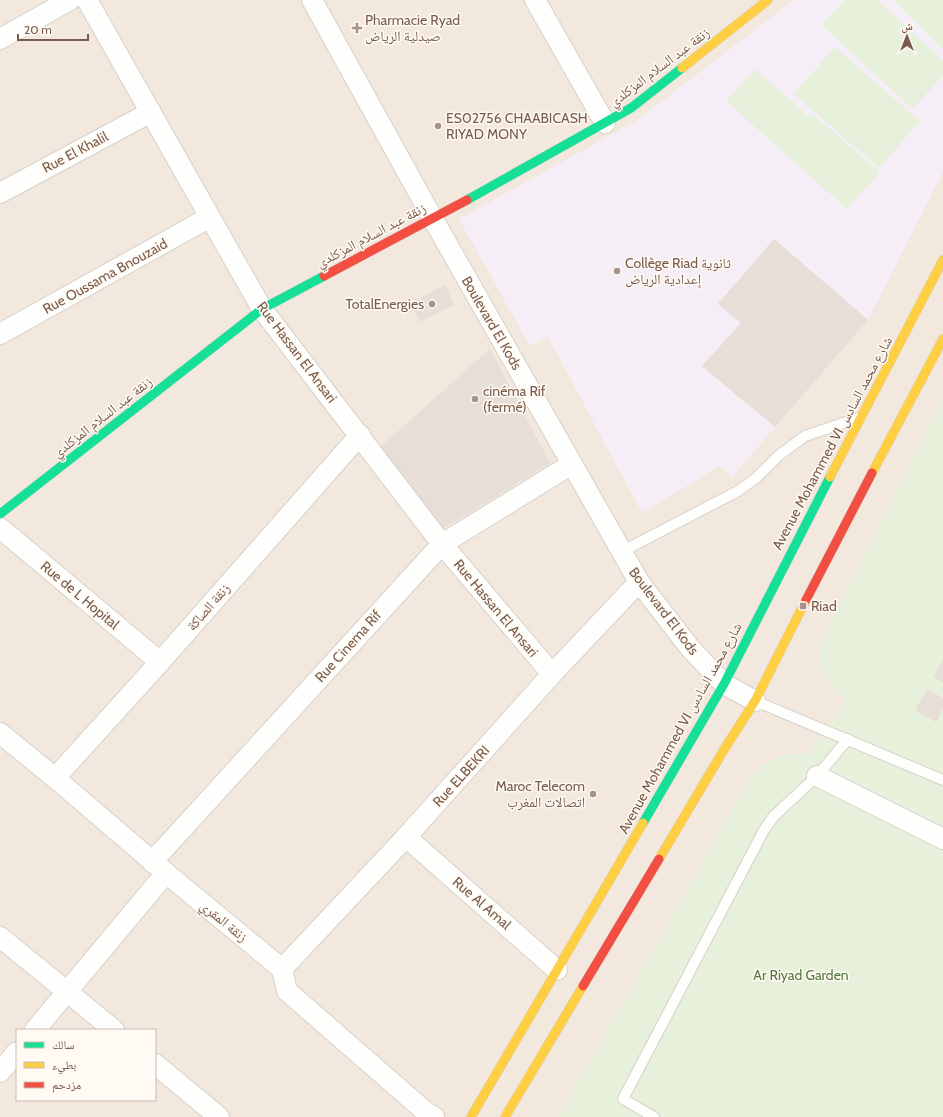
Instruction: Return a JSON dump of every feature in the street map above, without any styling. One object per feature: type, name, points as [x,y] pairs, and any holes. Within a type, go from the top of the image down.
[{"type":"main road","name":"زنقة عبد السلام المزكلدي","points":[[0,514],[262,309],[432,219],[631,108],[768,0]]},
{"type":"main road","name":"Avenue Mohammed VI شارع محمد السادس","points":[[471,1117],[724,684],[943,260]]},
{"type":"main road","points":[[505,1117],[720,755],[755,701],[824,565],[943,339]]},
{"type":"street","points":[[0,39],[70,0]]},
{"type":"street","name":"Rue Hassan El Ansari","points":[[86,0],[262,309],[442,544],[552,674]]},
{"type":"street","name":"Boulevard El Kods","points":[[312,0],[432,219],[639,582],[690,648],[724,684],[755,701]]},
{"type":"street","points":[[535,0],[605,123]]},
{"type":"street","name":"Rue El Khalil","points":[[0,193],[151,112]]},
{"type":"street","name":"Rue Oussama Bnouzaid","points":[[0,334],[210,217]]},
{"type":"street","name":"زنقة الصاكة","points":[[55,778],[160,662],[360,435]]},
{"type":"street","name":"Rue Cinema Rif","points":[[36,1029],[68,992],[159,867],[442,544],[572,464]]},
{"type":"street","name":"Rue de L Hopital","points":[[0,528],[160,662]]},
{"type":"street","name":"Rue ELBEKRI","points":[[282,969],[406,837],[552,674],[639,582]]},
{"type":"street","name":"زنقة المقري","points":[[0,733],[282,969]]},
{"type":"street","points":[[817,776],[943,839]]},
{"type":"street","name":"Rue Al Amal","points":[[406,837],[557,970]]},
{"type":"street","points":[[0,937],[113,1029]]},
{"type":"street","points":[[282,969],[287,991],[434,1117]]},
{"type":"street","points":[[0,1072],[16,1053]]},
{"type":"street","points":[[156,1065],[220,1117]]},
{"type":"lane","points":[[622,552],[738,491],[756,478],[778,456],[805,436],[862,417]]},
{"type":"lane","points":[[755,701],[943,780]]},
{"type":"lane","points":[[654,1117],[623,1099],[764,830],[774,816],[817,776],[848,739]]},
{"type":"shaded area","points":[[0,0],[943,0],[943,1117],[0,1117]]},
{"type":"shaded area","name":"Collège Riad ثانوية إعدادية الرياض","points":[[794,0],[943,0],[943,172],[868,320],[774,239],[718,303],[741,323],[702,367],[775,427],[733,477],[720,466],[642,513],[548,337],[530,346],[459,219],[636,121]]},
{"type":"green space","points":[[845,0],[878,0],[943,61],[943,76],[912,109],[822,25]]},
{"type":"green space","points":[[894,0],[943,0],[943,50]]},
{"type":"green space","points":[[835,47],[920,121],[879,168],[794,94]]},
{"type":"green space","points":[[755,69],[808,116],[811,113],[880,172],[847,209],[726,101]]},
{"type":"green space","name":"Ar Riyad Garden","points":[[943,400],[943,1117],[558,1117],[753,774],[769,761],[788,754],[808,754],[846,700],[827,680],[819,662],[821,644]]},
{"type":"building","points":[[774,239],[868,320],[775,427],[702,366],[741,323],[718,304]]},
{"type":"building","name":"TotalEnergies","points":[[445,285],[454,305],[420,322],[410,303]]},
{"type":"building","name":"cinéma Rif (fermé)","points":[[490,349],[550,463],[442,529],[378,449]]},
{"type":"building","points":[[943,660],[943,682],[934,677]]},
{"type":"building","points":[[927,689],[943,698],[943,709],[936,722],[915,710]]},
{"type":"traffic: fast","points":[[467,200],[631,108],[682,68]]},
{"type":"traffic: fast","points":[[0,514],[262,309],[324,276]]},
{"type":"traffic: fast","points":[[643,823],[724,684],[830,477]]},
{"type":"traffic: slow","points":[[682,68],[768,0]]},
{"type":"traffic: slow","points":[[830,477],[943,260]]},
{"type":"traffic: slow","points":[[872,473],[943,339]]},
{"type":"traffic: slow","points":[[659,859],[725,748],[755,701],[806,600]]},
{"type":"traffic: slow","points":[[471,1117],[643,823]]},
{"type":"traffic: slow","points":[[505,1117],[583,986]]},
{"type":"traffic: jam","points":[[324,276],[467,200]]},
{"type":"traffic: jam","points":[[806,600],[872,473]]},
{"type":"traffic: jam","points":[[583,986],[659,859]]},
{"type":"place","name":"Pharmacie Ryad صيدلية الرياض","points":[[357,28]]},
{"type":"place","name":"ES02756 CHAABICASH RIYAD MONY","points":[[438,126]]},
{"type":"place","name":"Collège Riad ثانوية إعدادية الرياض","points":[[617,271]]},
{"type":"place","name":"TotalEnergies","points":[[432,304]]},
{"type":"place","name":"cinéma Rif (fermé)","points":[[475,399]]},
{"type":"place","name":"Riad","points":[[803,606]]},
{"type":"place","name":"Maroc Telecom اتصالات المغرب","points":[[593,794]]}]
